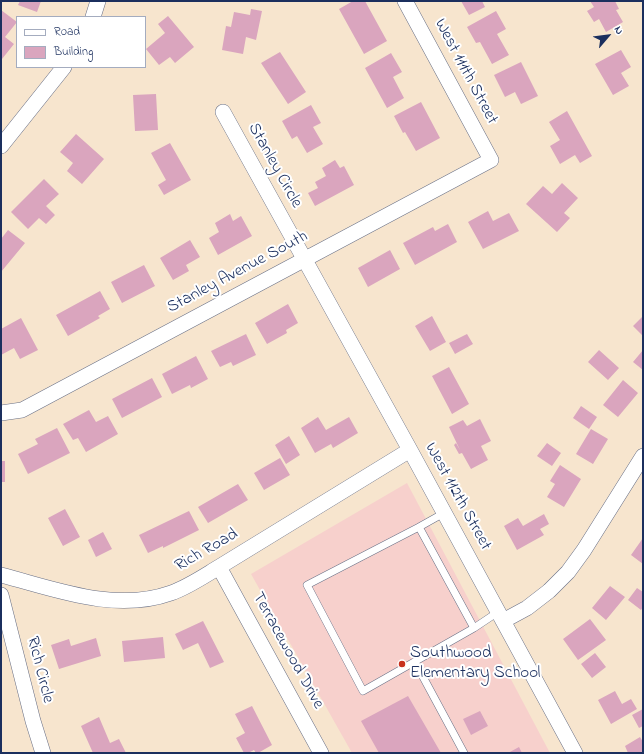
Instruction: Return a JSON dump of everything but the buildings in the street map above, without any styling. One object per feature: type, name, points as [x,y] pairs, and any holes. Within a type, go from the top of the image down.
[{"type":"street","points":[[93,16],[98,1]]},
{"type":"street","name":"West 111th Street","points":[[405,1],[491,160]]},
{"type":"street","points":[[1,146],[63,68]]},
{"type":"street","name":"Stanley Circle","points":[[223,112],[304,259]]},
{"type":"street","name":"Stanley Avenue South","points":[[1,413],[22,410],[491,160]]},
{"type":"street","name":"West 112th Street","points":[[304,259],[575,753]]},
{"type":"street","name":"Rich Road","points":[[1,575],[79,596],[110,600],[141,600],[171,593],[199,579],[410,450]]},
{"type":"street","points":[[500,617],[527,608],[549,591],[568,572],[584,550],[643,456]]},
{"type":"street","name":"Terracewood Drive","points":[[219,567],[321,753]]},
{"type":"street","name":"Rich Circle","points":[[1,595],[33,721],[43,753]]},
{"type":"lane","points":[[444,513],[307,585],[363,691],[474,628],[500,617]]},
{"type":"lane","points":[[419,527],[474,628]]},
{"type":"lane","points":[[415,662],[464,753]]},
{"type":"shaded area","name":"Southwood Elementary School","points":[[407,483],[550,753],[352,753],[251,574]]},
{"type":"place","name":"Southwood Elementary School","points":[[402,664]]}]
